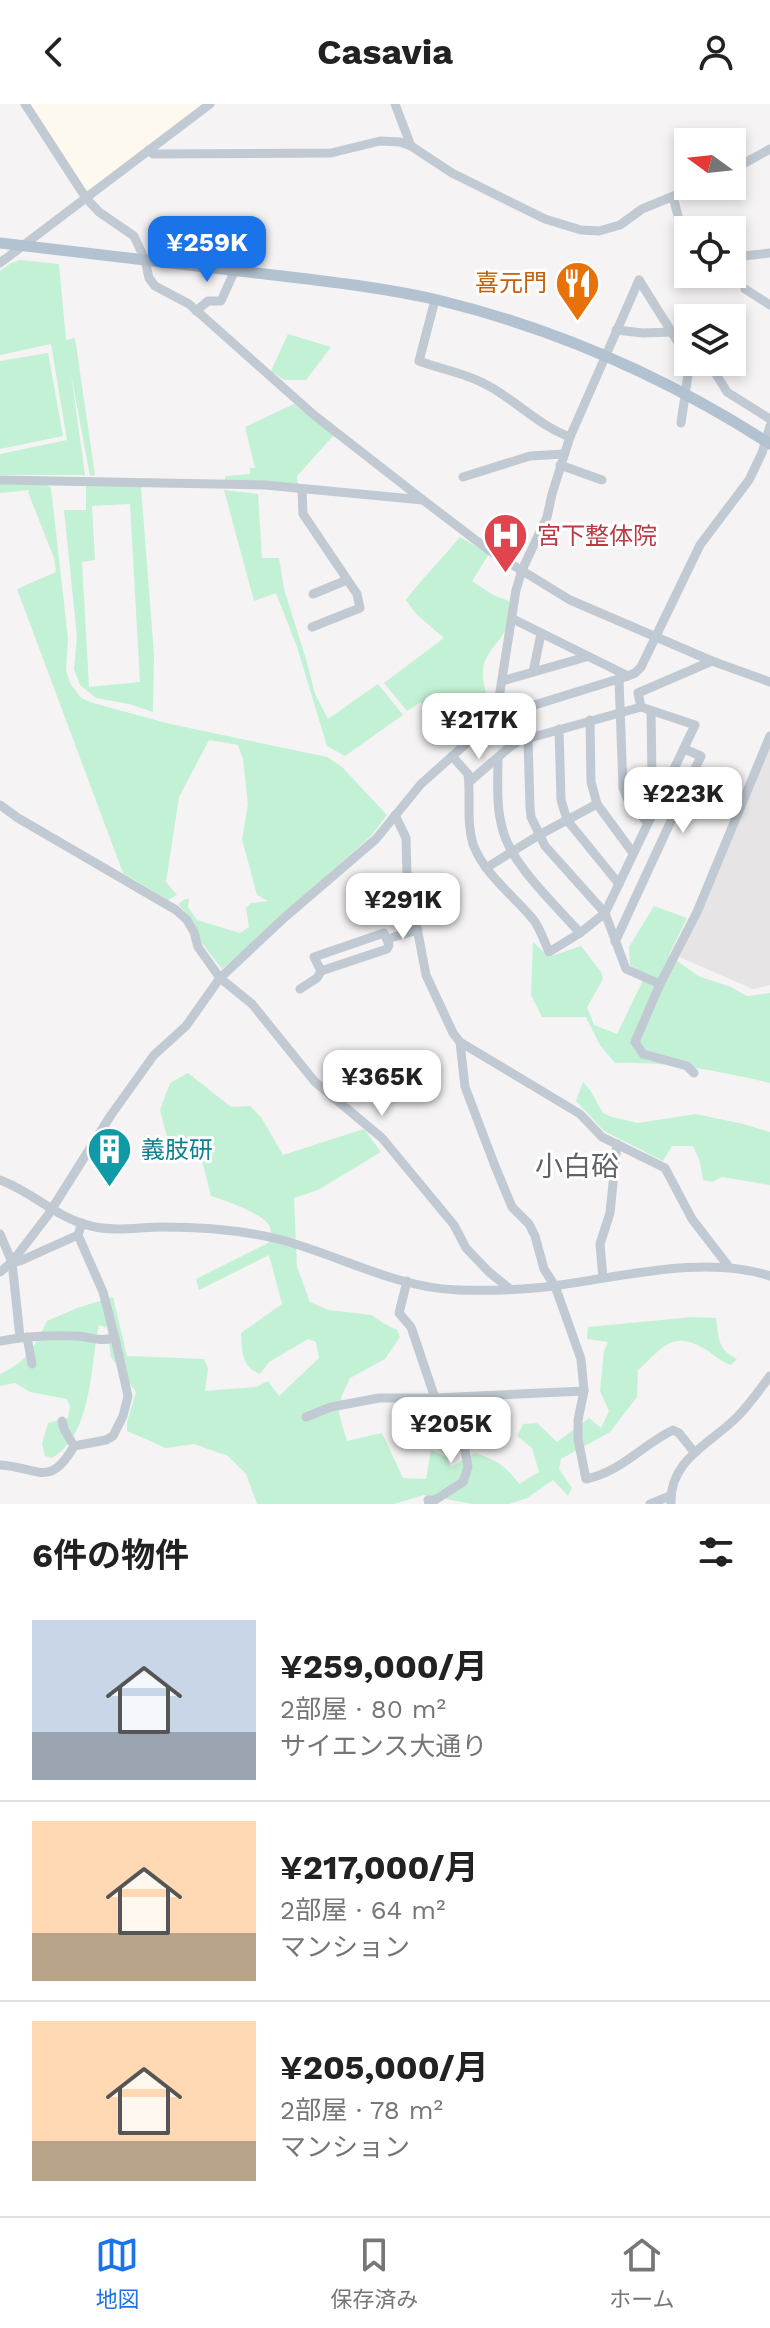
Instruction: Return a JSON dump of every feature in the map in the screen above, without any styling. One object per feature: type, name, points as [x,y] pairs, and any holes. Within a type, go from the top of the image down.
[{"type":"main road","points":[[0,243],[371,287],[435,300],[530,327],[604,355],[686,393],[768,443]]},
{"type":"street","points":[[25,104],[86,198],[99,212],[134,236],[149,278],[155,286],[189,304],[314,415],[423,500],[490,551],[570,600],[712,661],[770,682]]},
{"type":"street","points":[[0,263],[210,104]]},
{"type":"street","points":[[395,104],[411,146]]},
{"type":"street","points":[[149,150],[153,154],[331,153],[388,140],[411,146],[452,173],[545,219],[581,230],[599,231],[620,225],[642,209],[673,197],[678,216]]},
{"type":"street","points":[[746,162],[770,149]]},
{"type":"street","points":[[746,256],[770,253]]},
{"type":"street","points":[[196,311],[208,301],[221,301],[235,270]]},
{"type":"street","points":[[496,717],[516,590],[522,570],[547,517],[570,437],[639,280],[674,336]]},
{"type":"street","points":[[745,289],[770,305]]},
{"type":"street","points":[[435,300],[419,361],[487,385],[522,406],[551,430],[570,437]]},
{"type":"street","points":[[616,330],[672,332]]},
{"type":"street","points":[[681,423],[688,376]]},
{"type":"street","points":[[717,376],[727,392],[770,419]]},
{"type":"street","points":[[0,1272],[12,1262],[52,1210],[145,1067],[186,1026],[220,978],[376,839],[421,784],[496,717],[623,678],[641,667],[700,545],[749,480],[768,443],[770,426]]},
{"type":"street","points":[[463,477],[530,456],[564,454]]},
{"type":"street","points":[[560,465],[602,480]]},
{"type":"street","points":[[0,480],[221,483],[423,500]]},
{"type":"street","points":[[302,489],[303,514],[357,594],[360,608],[312,627]]},
{"type":"street","points":[[313,594],[347,580]]},
{"type":"street","points":[[513,619],[623,678]]},
{"type":"street","points":[[533,672],[541,634]]},
{"type":"street","points":[[502,681],[586,657]]},
{"type":"street","points":[[662,792],[652,777],[646,709],[638,693],[712,661]]},
{"type":"street","points":[[623,678],[620,712],[623,788],[629,802],[648,823]]},
{"type":"street","points":[[527,707],[530,807],[539,835],[545,846],[605,913],[626,969],[660,984]]},
{"type":"street","points":[[452,756],[468,774],[469,825],[480,859],[535,921],[549,952],[605,913],[695,725],[646,709],[620,712],[528,738],[511,746],[469,782]]},
{"type":"street","points":[[590,720],[591,782],[597,804],[633,853]]},
{"type":"street","points":[[559,729],[561,800],[567,820],[619,884]]},
{"type":"street","points":[[694,1073],[687,1066],[643,1054],[635,1042],[660,984],[697,912],[770,736]]},
{"type":"street","points":[[615,942],[701,756],[684,749]]},
{"type":"street","points":[[498,758],[501,822],[511,852],[580,933]]},
{"type":"street","points":[[486,868],[597,804]]},
{"type":"street","points":[[0,805],[176,910],[187,920],[198,947],[220,978],[252,1004],[315,1082],[382,1138],[445,1214],[466,1248],[510,1289]]},
{"type":"street","points":[[395,815],[406,838],[407,875],[426,975],[453,1033],[460,1042],[580,1114],[602,1137],[665,1168],[692,1219],[729,1267]]},
{"type":"street","points":[[387,939],[418,930]]},
{"type":"street","points":[[300,989],[317,978],[321,971],[387,949],[389,945],[384,933],[314,957],[321,971]]},
{"type":"street","points":[[460,1042],[465,1087],[495,1166],[512,1207],[529,1224],[535,1236],[544,1269],[555,1286],[581,1359],[584,1391],[578,1439],[586,1479],[601,1476],[629,1461],[673,1430],[694,1452]]},
{"type":"street","points":[[603,1278],[600,1244],[610,1213],[617,1144]]},
{"type":"street","points":[[0,1180],[52,1210],[82,1223],[108,1228],[165,1227],[254,1234],[305,1247],[407,1281],[454,1290],[555,1286],[636,1273],[729,1267],[770,1276]]},
{"type":"street","points":[[74,1446],[113,1436],[128,1396],[103,1292],[78,1235],[82,1223]]},
{"type":"street","points":[[0,1234],[12,1262],[24,1337],[32,1364]]},
{"type":"street","points":[[12,1262],[78,1235]]},
{"type":"street","points":[[407,1281],[399,1313],[411,1327],[435,1398],[451,1418],[465,1450],[468,1467],[463,1482],[435,1500],[428,1500],[429,1504]]},
{"type":"street","points":[[0,1341],[24,1337],[84,1337],[98,1341],[115,1338]]},
{"type":"street","points":[[650,1504],[670,1500],[678,1470],[694,1452],[738,1417],[770,1376]]},
{"type":"street","points":[[306,1417],[331,1407],[379,1398],[584,1391]]},
{"type":"street","points":[[62,1421],[74,1446]]},
{"type":"street","points":[[0,1465],[37,1474],[48,1472],[65,1463],[74,1446]]},
{"type":"shaded area","points":[[29,104],[202,104],[90,189],[84,188]]},
{"type":"shaded area","points":[[770,747],[770,985],[753,989],[679,957]]},
{"type":"green space","points":[[20,260],[59,264],[66,340],[75,338],[95,475],[90,476],[71,374],[85,475],[0,475],[0,454],[67,440],[51,344],[0,355],[0,271]]},
{"type":"green space","points":[[288,334],[331,347],[306,380],[284,380],[271,371]]},
{"type":"green space","points":[[48,353],[63,436],[0,449],[0,361]]},
{"type":"green space","points":[[294,404],[334,435],[297,476],[298,484],[225,481],[225,476],[250,474],[250,468],[255,468],[245,427]]},
{"type":"green space","points":[[0,484],[47,485],[51,488],[68,639],[66,670],[70,683],[81,698],[170,724],[327,757],[342,767],[387,815],[371,836],[222,969],[202,943],[194,922],[178,904],[189,899],[188,907],[197,920],[240,933],[249,927],[246,908],[251,903],[268,901],[257,895],[242,839],[248,805],[243,759],[238,745],[209,740],[179,797],[166,882],[177,895],[168,900],[123,873],[17,589],[56,572],[54,558],[28,492],[30,490],[0,493]]},
{"type":"green space","points":[[86,484],[141,487],[154,654],[153,712],[96,698],[80,685],[74,669],[77,637],[64,510],[86,510]],"holes":[[[130,504],[140,682],[89,687],[82,562],[95,560],[92,506]]]},
{"type":"green space","points":[[224,490],[258,494],[262,558],[279,558],[284,589],[315,694],[328,719],[378,684],[403,715],[345,756],[327,746],[297,647],[276,593],[254,601]]},
{"type":"green space","points":[[460,537],[489,554],[472,581],[509,601],[511,612],[505,631],[485,661],[483,670],[484,687],[492,714],[457,743],[455,740],[448,746],[421,702],[407,711],[384,683],[444,638],[416,614],[406,600]]},
{"type":"green space","points":[[654,906],[687,918],[669,955],[698,976],[747,996],[770,993],[770,1083],[693,1068],[615,1063],[600,1045],[586,1017],[542,1017],[531,995],[533,942],[549,957],[581,946],[603,979],[587,1007],[594,1025],[617,1034],[646,974],[630,965],[629,947]]},
{"type":"green space","points":[[188,1073],[231,1107],[250,1106],[261,1117],[283,1155],[364,1129],[381,1152],[318,1190],[294,1198],[297,1267],[310,1302],[329,1310],[372,1315],[397,1330],[400,1337],[385,1359],[350,1378],[342,1395],[339,1414],[347,1441],[382,1433],[403,1478],[426,1479],[431,1450],[447,1457],[451,1467],[475,1453],[483,1456],[505,1468],[519,1484],[539,1472],[532,1448],[517,1436],[523,1424],[537,1423],[557,1442],[589,1418],[601,1428],[609,1411],[600,1391],[604,1351],[608,1342],[587,1339],[588,1327],[693,1317],[716,1318],[722,1347],[737,1359],[731,1365],[703,1348],[682,1341],[660,1350],[638,1370],[637,1397],[610,1432],[561,1459],[559,1469],[572,1488],[568,1496],[553,1480],[527,1498],[509,1504],[473,1504],[424,1495],[394,1504],[257,1504],[246,1474],[228,1456],[194,1444],[166,1448],[127,1431],[136,1392],[111,1357],[107,1328],[99,1325],[83,1416],[65,1447],[52,1458],[45,1456],[42,1444],[48,1423],[68,1418],[70,1407],[67,1399],[30,1392],[15,1383],[0,1386],[0,1374],[18,1364],[29,1353],[47,1321],[77,1308],[113,1297],[127,1356],[204,1359],[208,1369],[205,1391],[256,1387],[268,1381],[279,1396],[319,1358],[316,1342],[308,1339],[269,1362],[260,1374],[246,1362],[241,1333],[282,1304],[269,1255],[199,1290],[196,1279],[268,1243],[271,1232],[269,1225],[259,1216],[211,1196],[203,1164],[170,1148],[160,1110],[170,1083]]},
{"type":"green space","points":[[583,1082],[603,1113],[612,1117],[637,1123],[696,1114],[770,1132],[770,1185],[722,1177],[712,1182],[703,1180],[693,1146],[672,1146],[663,1161],[604,1131],[576,1101]]},
{"type":"place","name":"喜元門","points":[[578,322]]},
{"type":"place","name":"宮下整体院","points":[[506,575]]},
{"type":"place","name":"義肢研","points":[[110,1189]]},
{"type":"district","name":"小白硲","points":[[577,1166]]}]
